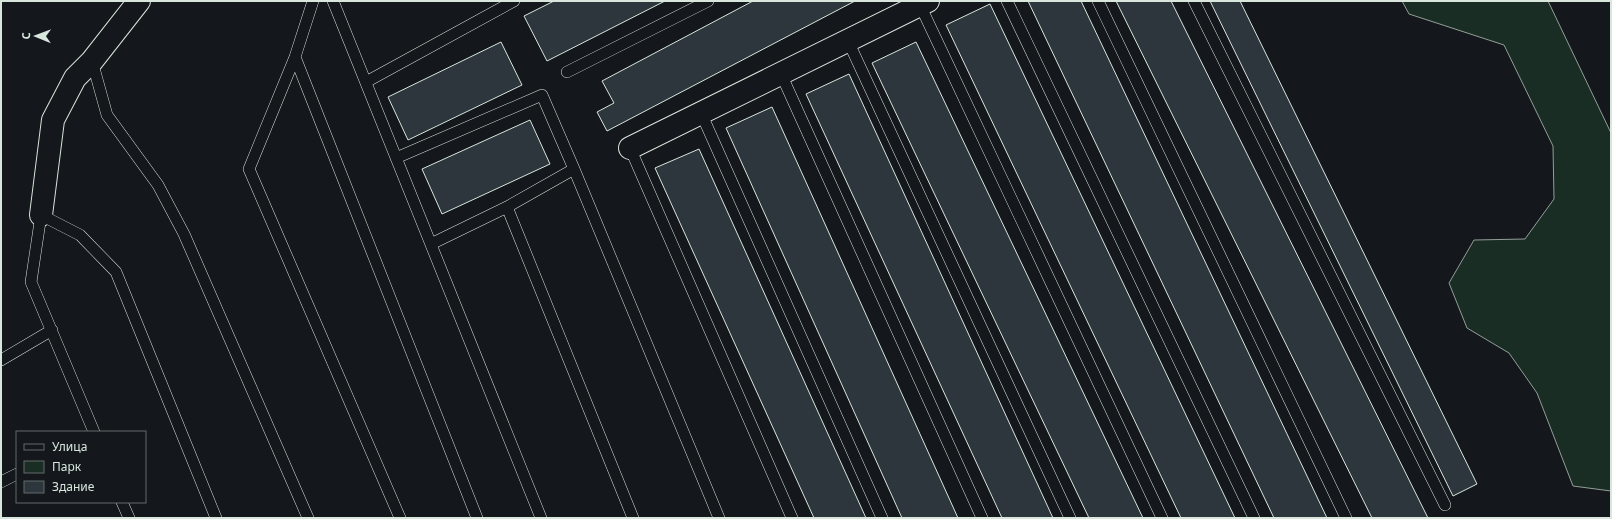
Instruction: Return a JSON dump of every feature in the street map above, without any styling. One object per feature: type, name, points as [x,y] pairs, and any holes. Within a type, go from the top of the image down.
[{"type":"street","points":[[41,215],[53,120],[75,78],[92,61],[139,1]]},
{"type":"street","points":[[630,148],[924,3]]},
{"type":"lane","points":[[313,1],[295,57],[249,169],[400,518]]},
{"type":"lane","points":[[333,1],[541,518]]},
{"type":"lane","points":[[366,82],[514,1]]},
{"type":"lane","points":[[567,72],[708,1]]},
{"type":"lane","points":[[1008,1],[1254,518]]},
{"type":"lane","points":[[1098,1],[1346,518]]},
{"type":"lane","points":[[1194,1],[1445,505]]},
{"type":"lane","points":[[924,3],[1162,518]]},
{"type":"lane","points":[[848,40],[1070,518]]},
{"type":"lane","points":[[295,57],[477,518]]},
{"type":"lane","points":[[92,61],[106,115],[158,185],[184,234],[308,518]]},
{"type":"lane","points":[[781,74],[982,518]]},
{"type":"lane","points":[[396,158],[542,95],[719,518]]},
{"type":"lane","points":[[701,113],[882,518]]},
{"type":"lane","points":[[630,148],[792,518]]},
{"type":"lane","points":[[431,244],[507,207],[574,169]]},
{"type":"lane","points":[[507,207],[633,518]]},
{"type":"lane","points":[[94,431],[31,282],[41,215],[80,235],[116,272],[216,518]]},
{"type":"lane","points":[[1,360],[52,330]]},
{"type":"lane","points":[[1,482],[16,474]]},
{"type":"lane","points":[[122,503],[129,518]]},
{"type":"green space","points":[[1402,1],[1548,1],[1611,133],[1611,491],[1573,486],[1537,393],[1509,353],[1467,328],[1449,283],[1474,240],[1525,239],[1554,199],[1553,146],[1504,45],[1409,14]]},
{"type":"building","points":[[554,1],[665,1],[547,61],[524,16]]},
{"type":"building","points":[[753,1],[855,1],[607,131],[597,112],[614,103],[602,81]]},
{"type":"building","points":[[1028,1],[1081,1],[1327,518],[1274,518]]},
{"type":"building","points":[[1116,1],[1171,1],[1428,518],[1372,518]]},
{"type":"building","points":[[1210,1],[1240,1],[1477,484],[1453,496]]},
{"type":"building","points":[[990,4],[1235,518],[1181,518],[946,25]]},
{"type":"building","points":[[501,42],[522,85],[408,140],[388,97]]},
{"type":"building","points":[[916,42],[1143,518],[1089,518],[872,63]]},
{"type":"building","points":[[849,74],[1053,518],[1002,518],[806,94]]},
{"type":"building","points":[[772,107],[958,518],[902,518],[726,128]]},
{"type":"building","points":[[530,120],[550,164],[442,214],[422,169]]},
{"type":"building","points":[[699,149],[866,518],[814,518],[655,168]]}]
